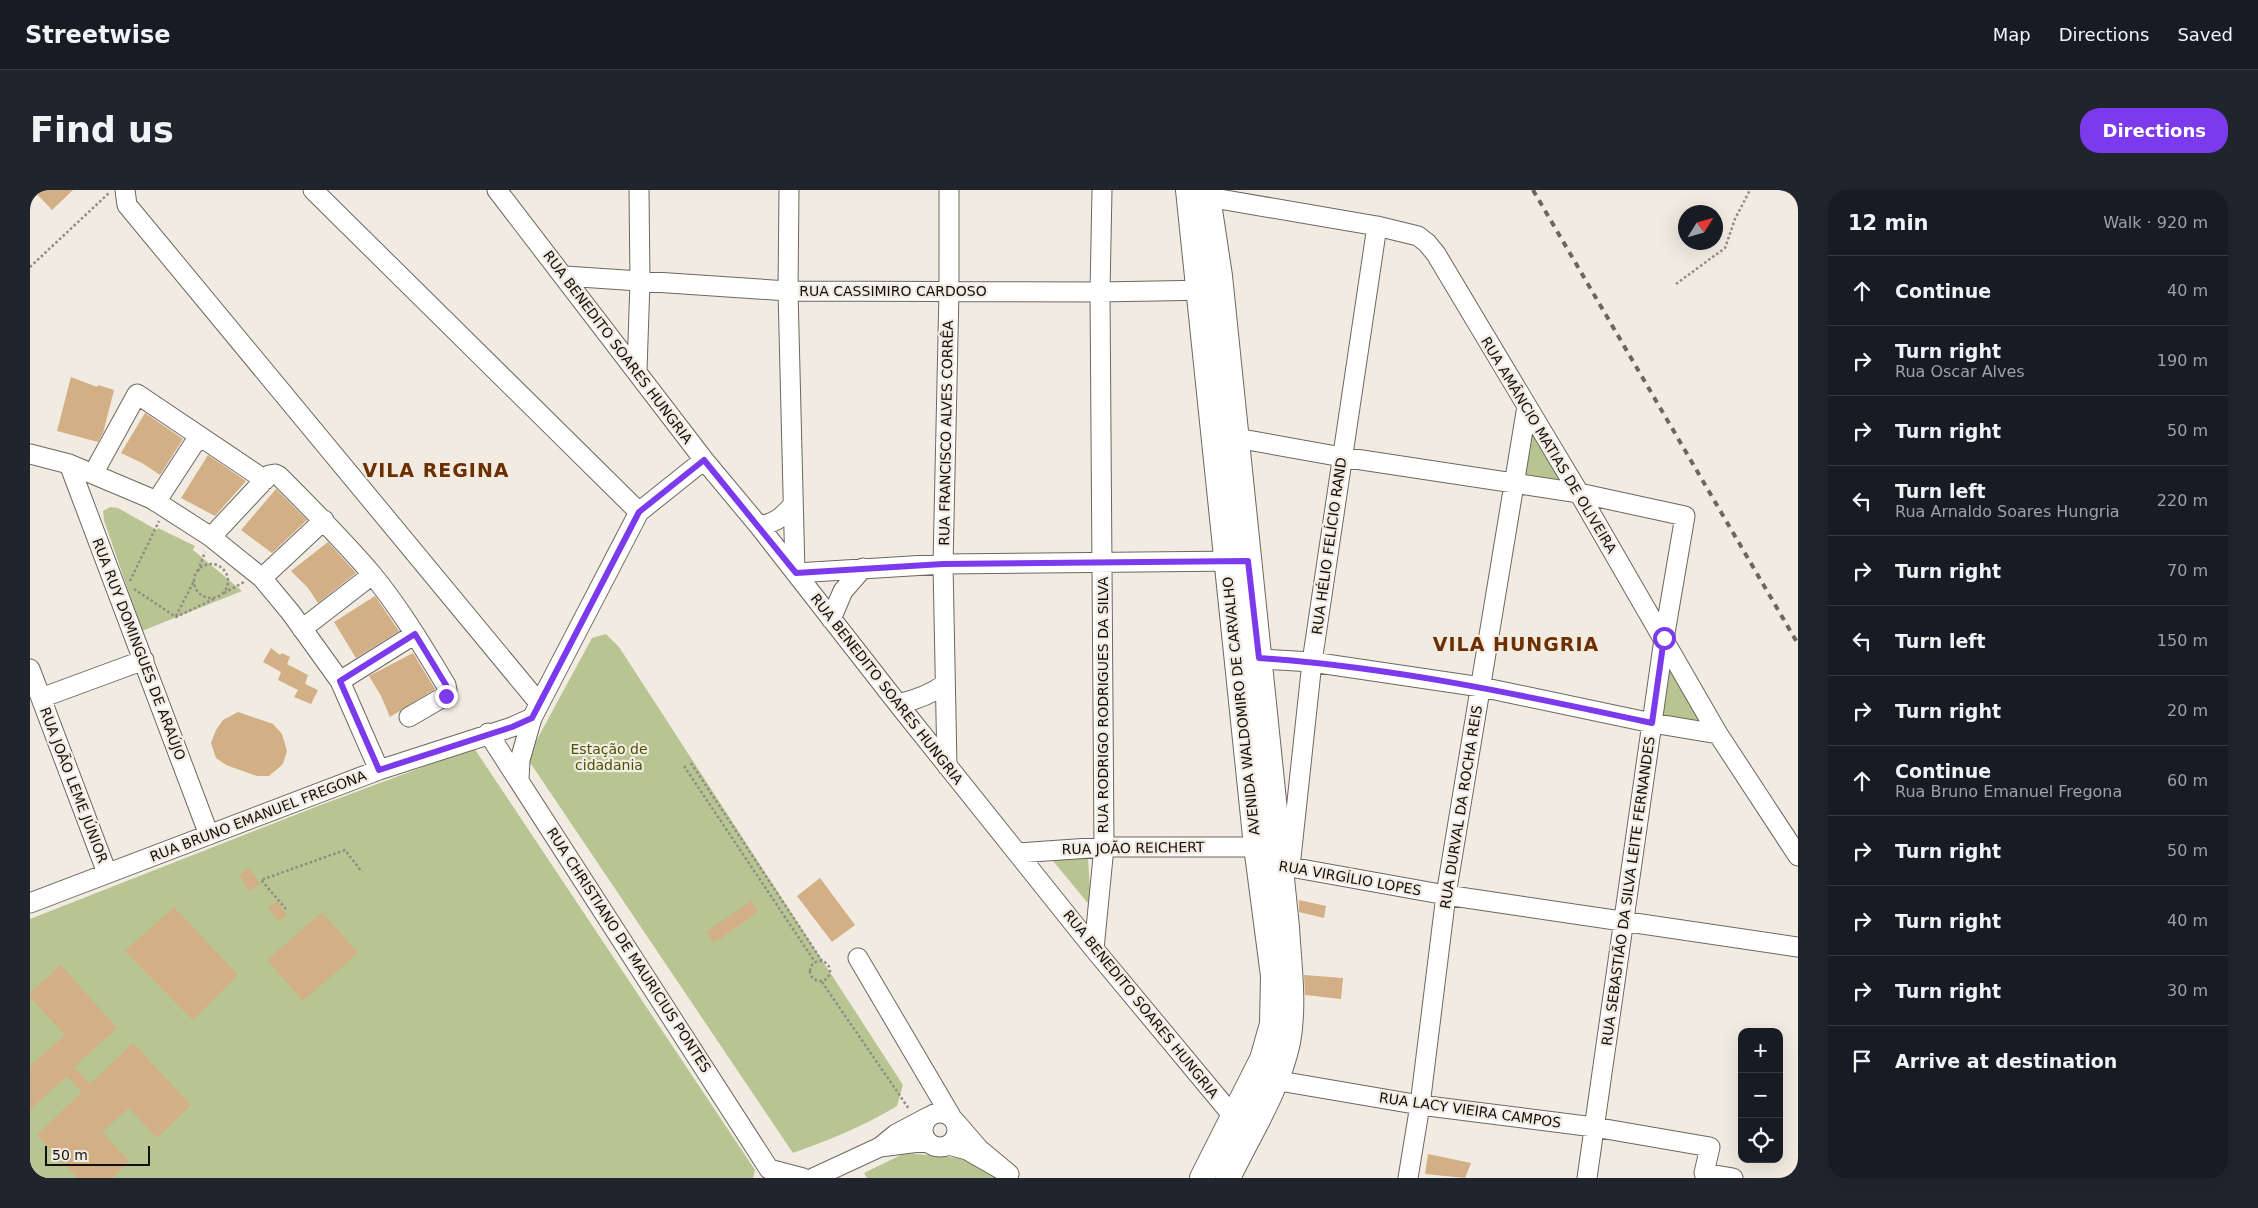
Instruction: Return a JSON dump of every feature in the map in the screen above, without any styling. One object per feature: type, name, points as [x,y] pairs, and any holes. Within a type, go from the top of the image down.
[{"type":"main road","name":"AVENIDA WALDOMIRO DE CARVALHO","points":[[1198,193],[1210,290],[1248,658],[1272,857],[1287,927],[1290,1009],[1288,1041],[1265,1079],[1232,1115],[1202,1178]]},
{"type":"main road","name":"AVENIDA WALDOMIRO DE CARVALHO","points":[[1228,1178],[1251,1130],[1265,1079]]},
{"type":"street","points":[[124,190],[127,205],[536,710]]},
{"type":"street","points":[[313,190],[639,512]]},
{"type":"street","name":"RUA BENEDITO SOARES HUNGRIA","points":[[497,190],[565,276],[704,460],[796,572],[947,766],[1094,949],[1232,1115],[1251,1130]]},
{"type":"street","points":[[637,370],[640,282],[639,190]]},
{"type":"street","points":[[790,190],[788,291],[796,572],[943,564],[1238,561]]},
{"type":"street","name":"RUA FRANCISCO ALVES CORRÊA","points":[[947,766],[943,564],[949,291],[948,190]]},
{"type":"street","name":"RUA RODRIGO RODRIGUES DA SILVA","points":[[1094,949],[1104,847],[1100,292],[1102,190]]},
{"type":"street","name":"RUA AMÂNCIO MATIAS DE OLIVEIRA","points":[[1198,193],[1377,226],[1418,236],[1427,243],[1579,493],[1718,734],[1798,856]]},
{"type":"street","name":"RUA HÉLIO FELÍCIO RAND","points":[[1272,857],[1312,662],[1377,226]]},
{"type":"street","name":"RUA CASSIMIRO CARDOSO","points":[[565,276],[788,291],[1100,292],[1210,290]]},
{"type":"street","points":[[93,474],[137,394],[265,480]]},
{"type":"street","name":"RUA DURVAL DA ROCHA REIS","points":[[1408,1178],[1420,1105],[1446,895],[1527,406]]},
{"type":"street","points":[[161,505],[199,436]]},
{"type":"street","points":[[1225,436],[1342,457],[1579,493]]},
{"type":"street","points":[[30,454],[69,464],[161,505],[211,537],[260,577],[302,629],[340,681],[379,770]]},
{"type":"street","points":[[519,780],[520,760],[536,710],[639,512],[704,460]]},
{"type":"street","name":"RUA RUY DOMINGUES DE ARAÚJO","points":[[69,464],[209,835]]},
{"type":"street","points":[[211,537],[270,475],[275,474],[279,476],[324,520],[372,575],[415,634],[447,690],[446,696],[408,717]]},
{"type":"street","name":"RUA SEBASTIÃO DA SILVA LEITE FERNANDES","points":[[1579,493],[1685,516],[1664,638],[1587,1178]]},
{"type":"street","points":[[759,526],[774,523],[793,505]]},
{"type":"street","points":[[260,577],[324,520]]},
{"type":"street","points":[[831,619],[843,591],[863,568]]},
{"type":"street","points":[[302,629],[372,575]]},
{"type":"street","points":[[340,681],[415,634]]},
{"type":"street","points":[[1248,658],[1312,662],[1481,686],[1652,723],[1718,734]]},
{"type":"street","points":[[41,698],[144,660]]},
{"type":"street","name":"RUA JOÃO LEME JÚNIOR","points":[[30,669],[107,873]]},
{"type":"street","points":[[898,704],[931,694],[945,684]]},
{"type":"street","name":"RUA BRUNO EMANUEL FREGONA","points":[[30,903],[379,770],[488,733],[512,727],[536,710]]},
{"type":"street","name":"RUA CHRISTIANO DE MAURICIUS PONTES","points":[[488,733],[767,1173],[804,1178]]},
{"type":"street","name":"RUA JOÃO REICHERT","points":[[1018,853],[1104,847],[1272,857]]},
{"type":"street","name":"RUA VIRGÍLIO LOPES","points":[[1272,857],[1446,895],[1798,947]]},
{"type":"street","points":[[858,958],[958,1130],[949,1145]]},
{"type":"street","name":"RUA LACY VIEIRA CAMPOS","points":[[1265,1079],[1420,1105],[1594,1127],[1688,1142],[1710,1147],[1704,1173],[1733,1178]]},
{"type":"street","points":[[813,1178],[880,1146],[896,1134],[940,1113],[952,1118],[979,1149],[1012,1176]]},
{"type":"street","points":[[924,1119],[926,1120],[923,1130],[927,1141]]},
{"type":"street","points":[[880,1146],[927,1141],[937,1147],[949,1145],[967,1150],[1012,1176]]},
{"type":"path","points":[[30,267],[112,190]]},
{"type":"path","points":[[1676,284],[1725,248],[1735,219],[1750,190]]},
{"type":"path","points":[[161,505],[128,585],[176,617]]},
{"type":"path","points":[[176,617],[195,579],[211,537]]},
{"type":"path","points":[[197,572],[206,566],[212,565],[222,568],[228,578],[228,584],[223,593]]},
{"type":"path","points":[[176,617],[260,577]]},
{"type":"path","points":[[195,579],[199,593],[208,598],[216,598]]},
{"type":"path","points":[[691,763],[822,961],[828,965],[830,971],[828,978],[822,982]]},
{"type":"path","points":[[684,766],[815,962]]},
{"type":"path","points":[[286,909],[261,880],[345,850],[362,872]]},
{"type":"path","points":[[822,961],[815,962],[810,970],[811,976],[822,982],[924,1119]]},
{"type":"green space","points":[[1527,414],[1574,489],[1516,482]]},
{"type":"green space","points":[[110,507],[118,508],[157,530],[158,528],[195,546],[193,550],[242,591],[142,631],[104,520],[103,511]]},
{"type":"green space","name":"Estação de cidadania","points":[[606,634],[619,647],[903,1085],[897,1106],[846,1132],[793,1153],[527,758],[592,638]]},
{"type":"green space","points":[[1665,644],[1714,731],[1654,722]]},
{"type":"green space","points":[[474,748],[755,1170],[753,1178],[30,1178],[30,919],[318,806]]},
{"type":"green space","points":[[1049,856],[1088,858],[1091,907]]},
{"type":"green space","points":[[905,1153],[961,1158],[997,1178],[867,1178],[864,1173]]},
{"type":"building","points":[[33,190],[73,190],[52,210]]},
{"type":"building","points":[[71,377],[97,387],[98,385],[114,390],[103,433],[98,442],[57,431]]},
{"type":"building","points":[[145,413],[183,439],[160,475],[142,463],[121,453]]},
{"type":"building","points":[[208,455],[246,481],[215,516],[181,498]]},
{"type":"building","points":[[276,489],[307,520],[272,553],[241,530]]},
{"type":"building","points":[[328,542],[356,573],[318,603],[308,588],[291,571]]},
{"type":"building","points":[[375,596],[399,631],[356,658],[334,622]]},
{"type":"building","points":[[271,648],[280,655],[282,653],[290,657],[287,664],[308,675],[305,684],[318,690],[311,704],[294,697],[298,690],[278,680],[281,672],[263,662]]},
{"type":"building","points":[[413,653],[435,689],[390,717],[381,696],[369,676]]},
{"type":"building","points":[[238,712],[273,724],[282,734],[287,751],[283,764],[269,776],[257,776],[226,765],[216,758],[211,743],[216,730],[223,720]]},
{"type":"building","points":[[250,868],[260,884],[249,891],[239,875]]},
{"type":"building","points":[[820,878],[855,925],[832,942],[797,896]]},
{"type":"building","points":[[1299,900],[1326,906],[1324,918],[1299,912]]},
{"type":"building","points":[[277,901],[287,915],[279,922],[268,908]]},
{"type":"building","points":[[751,901],[758,912],[714,943],[706,932]]},
{"type":"building","points":[[174,907],[238,975],[193,1020],[125,951]]},
{"type":"building","points":[[322,912],[358,953],[303,1001],[267,960]]},
{"type":"building","points":[[61,965],[117,1028],[74,1067],[90,1084],[133,1043],[191,1105],[157,1138],[129,1108],[102,1132],[129,1161],[112,1178],[78,1178],[37,1135],[82,1092],[67,1076],[30,1110],[30,1066],[65,1035],[30,997],[30,993]]},
{"type":"building","points":[[1304,975],[1343,978],[1341,999],[1305,995]]},
{"type":"building","points":[[1428,1154],[1471,1163],[1465,1178],[1425,1174]]},
{"type":"railway","points":[[1533,190],[1798,644]]},
{"type":"district","name":"VILA REGINA","points":[[436,470]]},
{"type":"district","name":"VILA HUNGRIA","points":[[1516,644]]},
{"type":"route","points":[[446,696],[446,685],[415,634],[340,681],[379,770],[488,733],[512,727],[532,718],[639,512],[704,460],[796,573],[943,564],[1248,561],[1259,658],[1312,662],[1481,686],[1652,723],[1664,638]]}]
